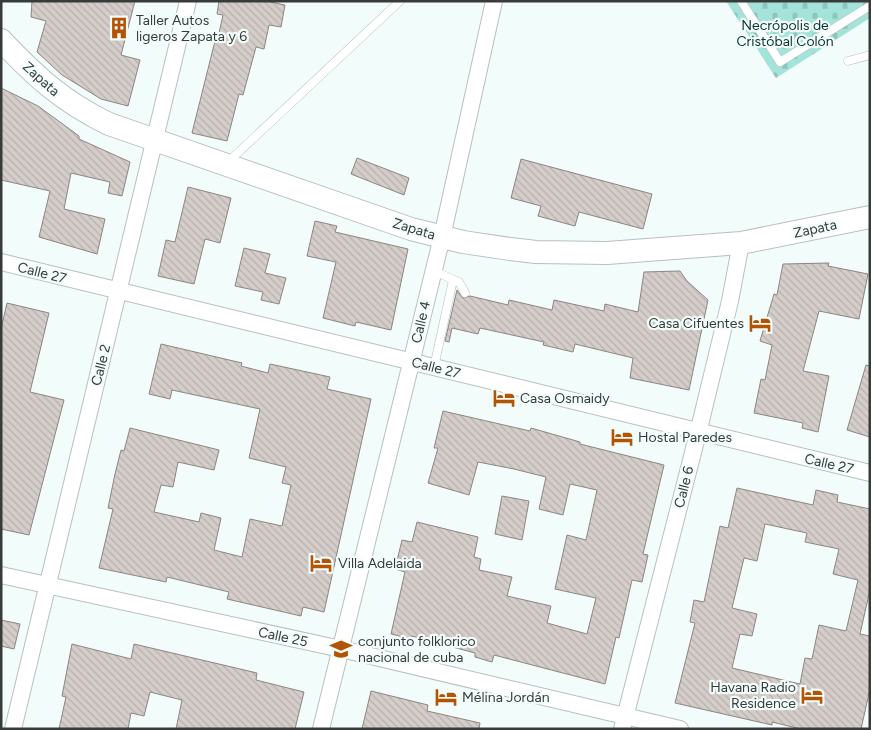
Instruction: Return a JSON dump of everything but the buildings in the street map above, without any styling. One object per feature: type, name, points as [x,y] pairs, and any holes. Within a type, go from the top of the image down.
[{"type":"main road","name":"Zapata","points":[[1,40],[37,78],[62,98],[108,124],[405,227],[442,238],[536,252],[584,254],[741,243],[870,217]]},
{"type":"street","name":"Calle 2","points":[[13,729],[46,585],[119,292],[188,1]]},
{"type":"street","name":"Calle 4","points":[[321,729],[442,238],[494,1]]},
{"type":"street","name":"Calle 6","points":[[624,722],[730,301],[741,243]]},
{"type":"street","name":"Calle 27","points":[[1,262],[870,474]]},
{"type":"street","name":"Calle 25","points":[[1,575],[341,649],[624,722],[680,729]]},
{"type":"lane","points":[[225,165],[400,1]]},
{"type":"lane","points":[[741,1],[780,62],[870,6]]},
{"type":"lane","points":[[848,61],[870,55]]},
{"type":"lane","points":[[433,271],[459,282],[465,294]]},
{"type":"lane","points":[[434,367],[452,280]]},
{"type":"green space","name":"Necrópolis de Cristóbal Colón","points":[[726,1],[870,1],[870,18],[776,78]]},
{"type":"place","name":"Taller Autos ligeros Zapata y 6","points":[[119,28]]},
{"type":"place","name":"Casa Cifuentes","points":[[760,323]]},
{"type":"place","name":"Casa Osmaidy","points":[[504,398]]},
{"type":"place","name":"Hostal Paredes","points":[[622,437]]},
{"type":"place","name":"Villa Adelaida","points":[[321,563]]},
{"type":"place","name":"conjunto folklorico nacional de cuba","points":[[341,649]]},
{"type":"place","name":"Havana Radio Residence","points":[[812,695]]},
{"type":"place","name":"Mélina Jordán","points":[[446,697]]}]
